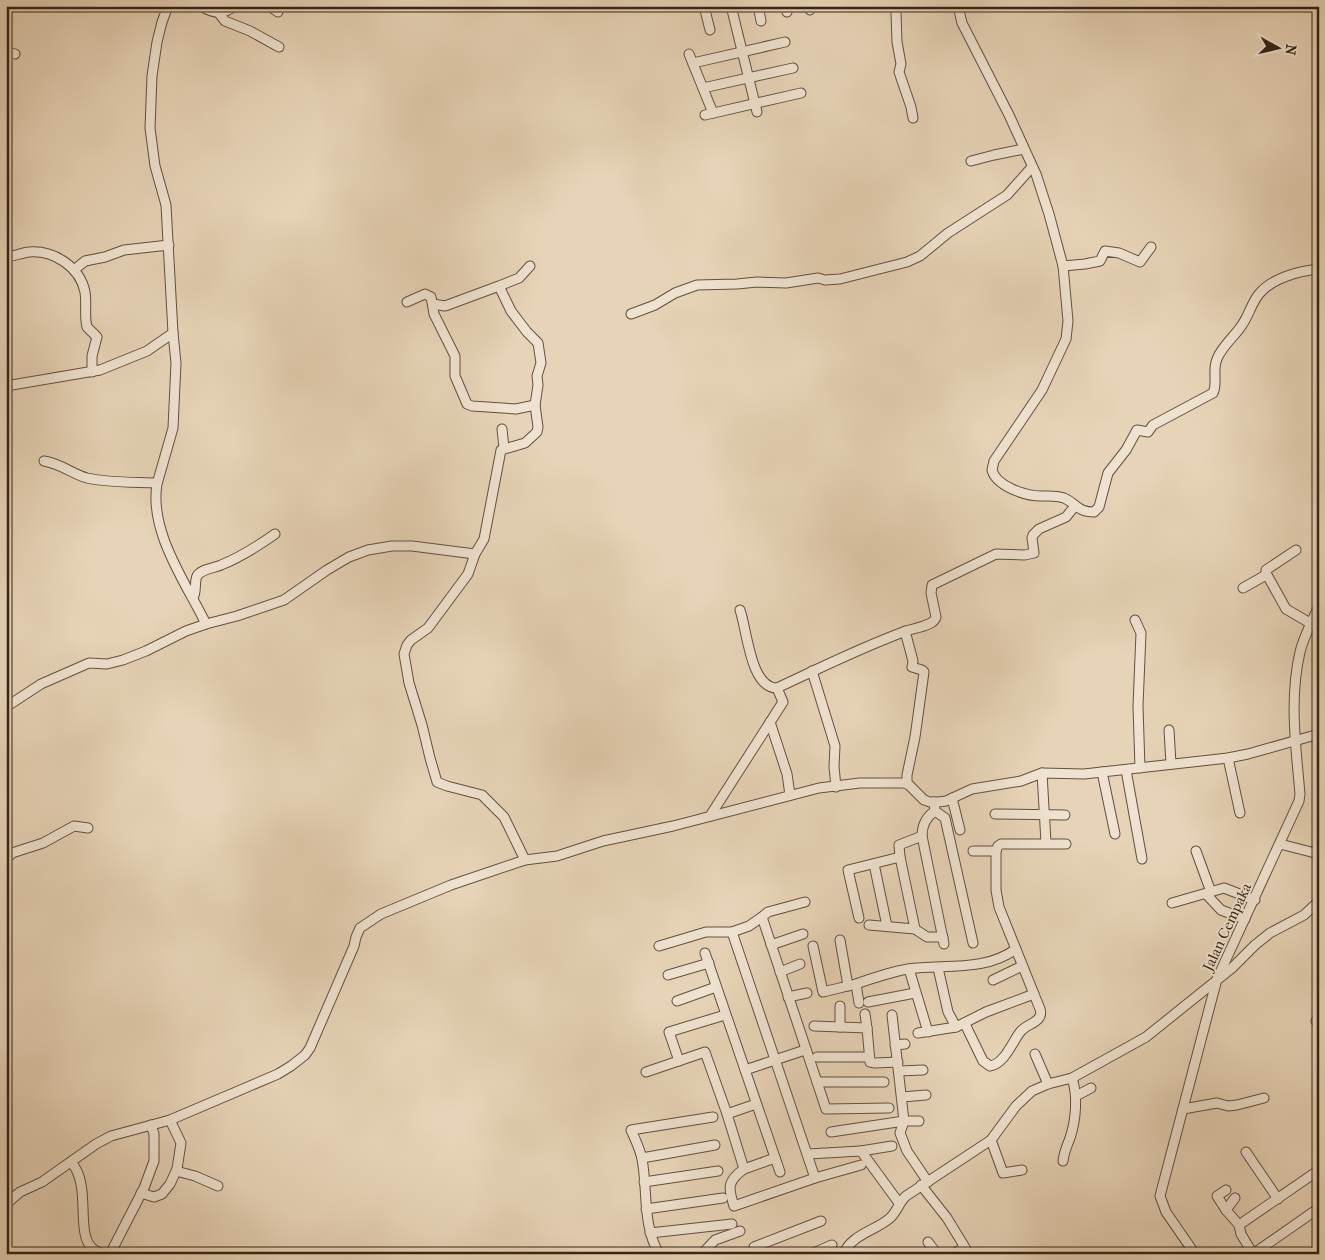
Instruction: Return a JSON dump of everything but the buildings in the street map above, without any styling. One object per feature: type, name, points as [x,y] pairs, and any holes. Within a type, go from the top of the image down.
[{"type":"street","points":[[168,6],[162,22],[153,67],[150,128],[155,166],[166,205],[176,363],[173,428],[156,490],[162,535],[206,624]]},
{"type":"street","points":[[201,6],[207,10],[218,12],[225,12],[234,6]]},
{"type":"street","points":[[268,6],[278,12]]},
{"type":"street","points":[[704,6],[710,30]]},
{"type":"street","points":[[731,6],[756,108]]},
{"type":"street","points":[[758,6],[760,21]]},
{"type":"street","points":[[898,6],[896,12],[897,42],[901,65],[899,72],[913,118]]},
{"type":"street","points":[[958,6],[962,23],[1032,167],[1049,214],[1062,266],[1068,321],[1066,339],[1042,390],[999,452],[992,470],[995,478],[1007,487],[1032,495],[1061,497],[1075,506],[1092,512],[1099,507],[1108,473],[1143,431],[1213,393],[1215,389],[1215,365],[1217,358],[1242,325],[1250,307],[1262,291],[1270,284],[1284,278],[1301,272],[1319,269]]},
{"type":"street","points":[[218,12],[225,21],[250,31],[279,47]]},
{"type":"street","points":[[786,42],[742,51],[691,58],[703,88],[709,114],[756,108],[801,93]]},
{"type":"street","points":[[703,88],[793,68]]},
{"type":"street","points":[[971,162],[1024,149]]},
{"type":"street","points":[[631,314],[655,305],[675,293],[698,285],[756,282],[786,283],[818,278],[824,280],[844,278],[907,262],[920,256],[948,232],[1007,195],[1032,167]]},
{"type":"street","points":[[74,270],[85,261],[105,257],[124,250],[169,245]]},
{"type":"street","points":[[1062,266],[1100,261],[1103,252],[1106,251],[1119,253],[1140,262],[1151,247]]},
{"type":"street","points":[[6,257],[32,252],[61,259],[74,270],[84,289],[87,327],[97,337],[92,356],[92,372]]},
{"type":"street","points":[[433,304],[445,306],[499,286],[519,278],[530,266]]},
{"type":"street","points":[[499,286],[511,311],[539,346],[541,363],[537,376],[538,385],[535,405],[538,427],[536,434],[525,443],[516,447],[504,448]]},
{"type":"street","points":[[407,302],[425,294],[431,297],[434,314],[453,351],[455,376],[467,404],[516,410],[535,405]]},
{"type":"street","points":[[6,386],[92,372],[148,351],[173,333]]},
{"type":"street","points":[[502,429],[504,448],[501,451],[484,538],[475,554],[468,574],[428,628],[407,645],[404,658],[413,700],[422,725],[437,782],[482,795],[504,816],[526,860]]},
{"type":"street","points":[[44,461],[62,466],[86,477],[157,483]]},
{"type":"street","points":[[740,610],[747,635],[747,644],[759,676],[762,682],[778,688],[812,671],[905,631],[933,622],[936,620],[932,585],[996,554],[1033,554],[1035,552],[1033,536],[1042,528],[1066,517],[1075,506]]},
{"type":"street","points":[[193,598],[196,593],[196,579],[200,572],[236,559],[275,534]]},
{"type":"street","points":[[6,707],[41,684],[82,666],[107,664],[123,660],[206,624],[284,600],[342,561],[368,550],[392,546],[412,546],[475,554]]},
{"type":"street","points":[[1296,550],[1266,570],[1266,575],[1286,609],[1310,623]]},
{"type":"street","points":[[1243,588],[1266,575]]},
{"type":"street","name":"Jalan Cempaka","points":[[1195,1254],[1166,1212],[1160,1196],[1217,978],[1255,900],[1300,798],[1294,740],[1295,692],[1300,654],[1310,623],[1319,606]]},
{"type":"street","points":[[1135,620],[1141,633],[1138,727],[1140,768]]},
{"type":"street","points":[[905,631],[913,661],[912,667],[924,672],[916,737],[907,783]]},
{"type":"street","points":[[812,671],[835,746],[834,767],[836,787]]},
{"type":"street","points":[[710,816],[784,702],[778,688]]},
{"type":"street","points":[[770,722],[787,774],[790,795]]},
{"type":"street","points":[[1169,730],[1171,764]]},
{"type":"street","points":[[869,925],[915,929],[927,937],[944,940],[922,836],[922,828],[934,807],[972,789],[1021,781],[1042,773],[1084,774],[1228,758],[1319,734]]},
{"type":"street","points":[[1228,758],[1240,813]]},
{"type":"street","points":[[1126,770],[1142,859]]},
{"type":"street","points":[[1102,772],[1115,834]]},
{"type":"street","points":[[1042,773],[1046,843]]},
{"type":"street","points":[[6,1204],[20,1192],[42,1182],[96,1144],[111,1136],[170,1120],[278,1074],[304,1055],[310,1048],[320,1028],[360,928],[370,920],[451,885],[526,860],[557,856],[603,842],[819,788],[860,783],[907,783],[945,818],[973,943]]},
{"type":"street","points":[[952,798],[960,830]]},
{"type":"street","points":[[995,814],[1065,815]]},
{"type":"street","points":[[6,860],[12,853],[43,843],[74,826],[88,828]]},
{"type":"street","points":[[915,929],[899,845],[922,836]]},
{"type":"street","points":[[938,968],[948,1012],[961,1026],[983,1061],[988,1066],[994,1066],[1014,1044],[1022,1029],[1041,1016],[1040,1009],[999,907],[996,890],[996,851],[1001,844],[1066,844]]},
{"type":"street","points":[[1280,844],[1315,854],[1319,857]]},
{"type":"street","points":[[974,851],[996,851]]},
{"type":"street","points":[[1196,851],[1209,893],[1221,910],[1245,919]]},
{"type":"street","points":[[860,918],[848,870],[900,857]]},
{"type":"street","points":[[874,864],[887,926]]},
{"type":"street","points":[[1172,903],[1224,888],[1229,888],[1255,900]]},
{"type":"street","points":[[844,1254],[850,1244],[891,1218],[899,1203],[906,1196],[991,1140],[1025,1096],[1048,1084],[1072,1078],[1146,1037],[1217,978],[1232,968],[1270,933],[1304,915],[1319,901]]},
{"type":"street","points":[[659,946],[706,932],[732,932],[749,926],[768,912],[806,902]]},
{"type":"street","points":[[762,917],[826,1109],[889,1108]]},
{"type":"street","points":[[732,932],[815,1178]]},
{"type":"street","points":[[771,945],[803,934]]},
{"type":"street","points":[[840,940],[852,985],[864,1002],[915,993]]},
{"type":"street","points":[[813,946],[822,992],[909,969],[980,964],[1005,957],[1016,949]]},
{"type":"street","points":[[705,952],[780,1172]]},
{"type":"street","points":[[668,975],[709,963]]},
{"type":"street","points":[[780,972],[800,964]]},
{"type":"street","points":[[993,980],[1022,966]]},
{"type":"street","points":[[909,969],[928,1032]]},
{"type":"street","points":[[677,1002],[716,987]]},
{"type":"street","points":[[788,997],[807,993]]},
{"type":"street","points":[[918,1033],[961,1026],[986,1012],[1034,994]]},
{"type":"street","points":[[840,1006],[840,1027]]},
{"type":"street","points":[[865,1014],[870,1062],[922,1070]]},
{"type":"street","points":[[679,1061],[669,1032],[726,1015]]},
{"type":"street","points":[[892,1015],[904,1121],[900,1132],[907,1151],[924,1184],[966,1250],[954,1254]]},
{"type":"street","points":[[814,1026],[866,1028]]},
{"type":"street","points":[[896,1046],[906,1044]]},
{"type":"street","points":[[745,1070],[805,1050]]},
{"type":"street","points":[[646,1072],[705,1052],[744,1169]]},
{"type":"street","points":[[1035,1054],[1048,1084]]},
{"type":"street","points":[[817,1057],[869,1058]]},
{"type":"street","points":[[1063,1161],[1071,1136],[1076,1096],[1072,1078]]},
{"type":"street","points":[[817,1082],[884,1082]]},
{"type":"street","points":[[1076,1096],[1091,1088]]},
{"type":"street","points":[[902,1097],[926,1095]]},
{"type":"street","points":[[1183,1109],[1218,1103],[1228,1106],[1237,1105],[1264,1098]]},
{"type":"street","points":[[727,1114],[756,1104]]},
{"type":"street","points":[[659,1254],[650,1233],[642,1158],[631,1130],[713,1117]]},
{"type":"street","points":[[141,1193],[154,1197],[162,1194],[170,1184],[176,1171],[181,1143],[170,1120]]},
{"type":"street","points":[[831,1132],[904,1121],[919,1121]]},
{"type":"street","points":[[110,1254],[141,1193],[155,1155],[154,1134],[151,1126]]},
{"type":"street","points":[[991,1140],[1003,1173],[1022,1170]]},
{"type":"street","points":[[642,1158],[714,1145]]},
{"type":"street","points":[[808,1154],[861,1151],[892,1146]]},
{"type":"street","points":[[861,1151],[899,1203]]},
{"type":"street","points":[[1246,1152],[1278,1198]]},
{"type":"street","points":[[775,1158],[744,1169],[736,1174],[729,1190],[734,1206],[815,1178],[861,1165]]},
{"type":"street","points":[[71,1162],[77,1170],[82,1187],[86,1236],[91,1247],[102,1254]]},
{"type":"street","points":[[1240,1225],[1319,1170]]},
{"type":"street","points":[[176,1171],[195,1176],[218,1186]]},
{"type":"street","points":[[644,1182],[718,1171]]},
{"type":"street","points":[[1226,1190],[1217,1196],[1226,1210],[1240,1225],[1241,1234],[1253,1254],[1319,1208]]},
{"type":"street","points":[[646,1209],[723,1198]]},
{"type":"street","points":[[1226,1210],[1235,1198]]},
{"type":"street","points":[[755,1253],[754,1247],[821,1221]]},
{"type":"street","points":[[650,1233],[732,1224]]},
{"type":"street","points":[[702,1254],[715,1240],[740,1231]]},
{"type":"street","points":[[928,1242],[936,1254]]},
{"type":"street","points":[[811,1254],[832,1245]]},
{"type":"street","points":[[1311,1254],[1319,1249]]}]
